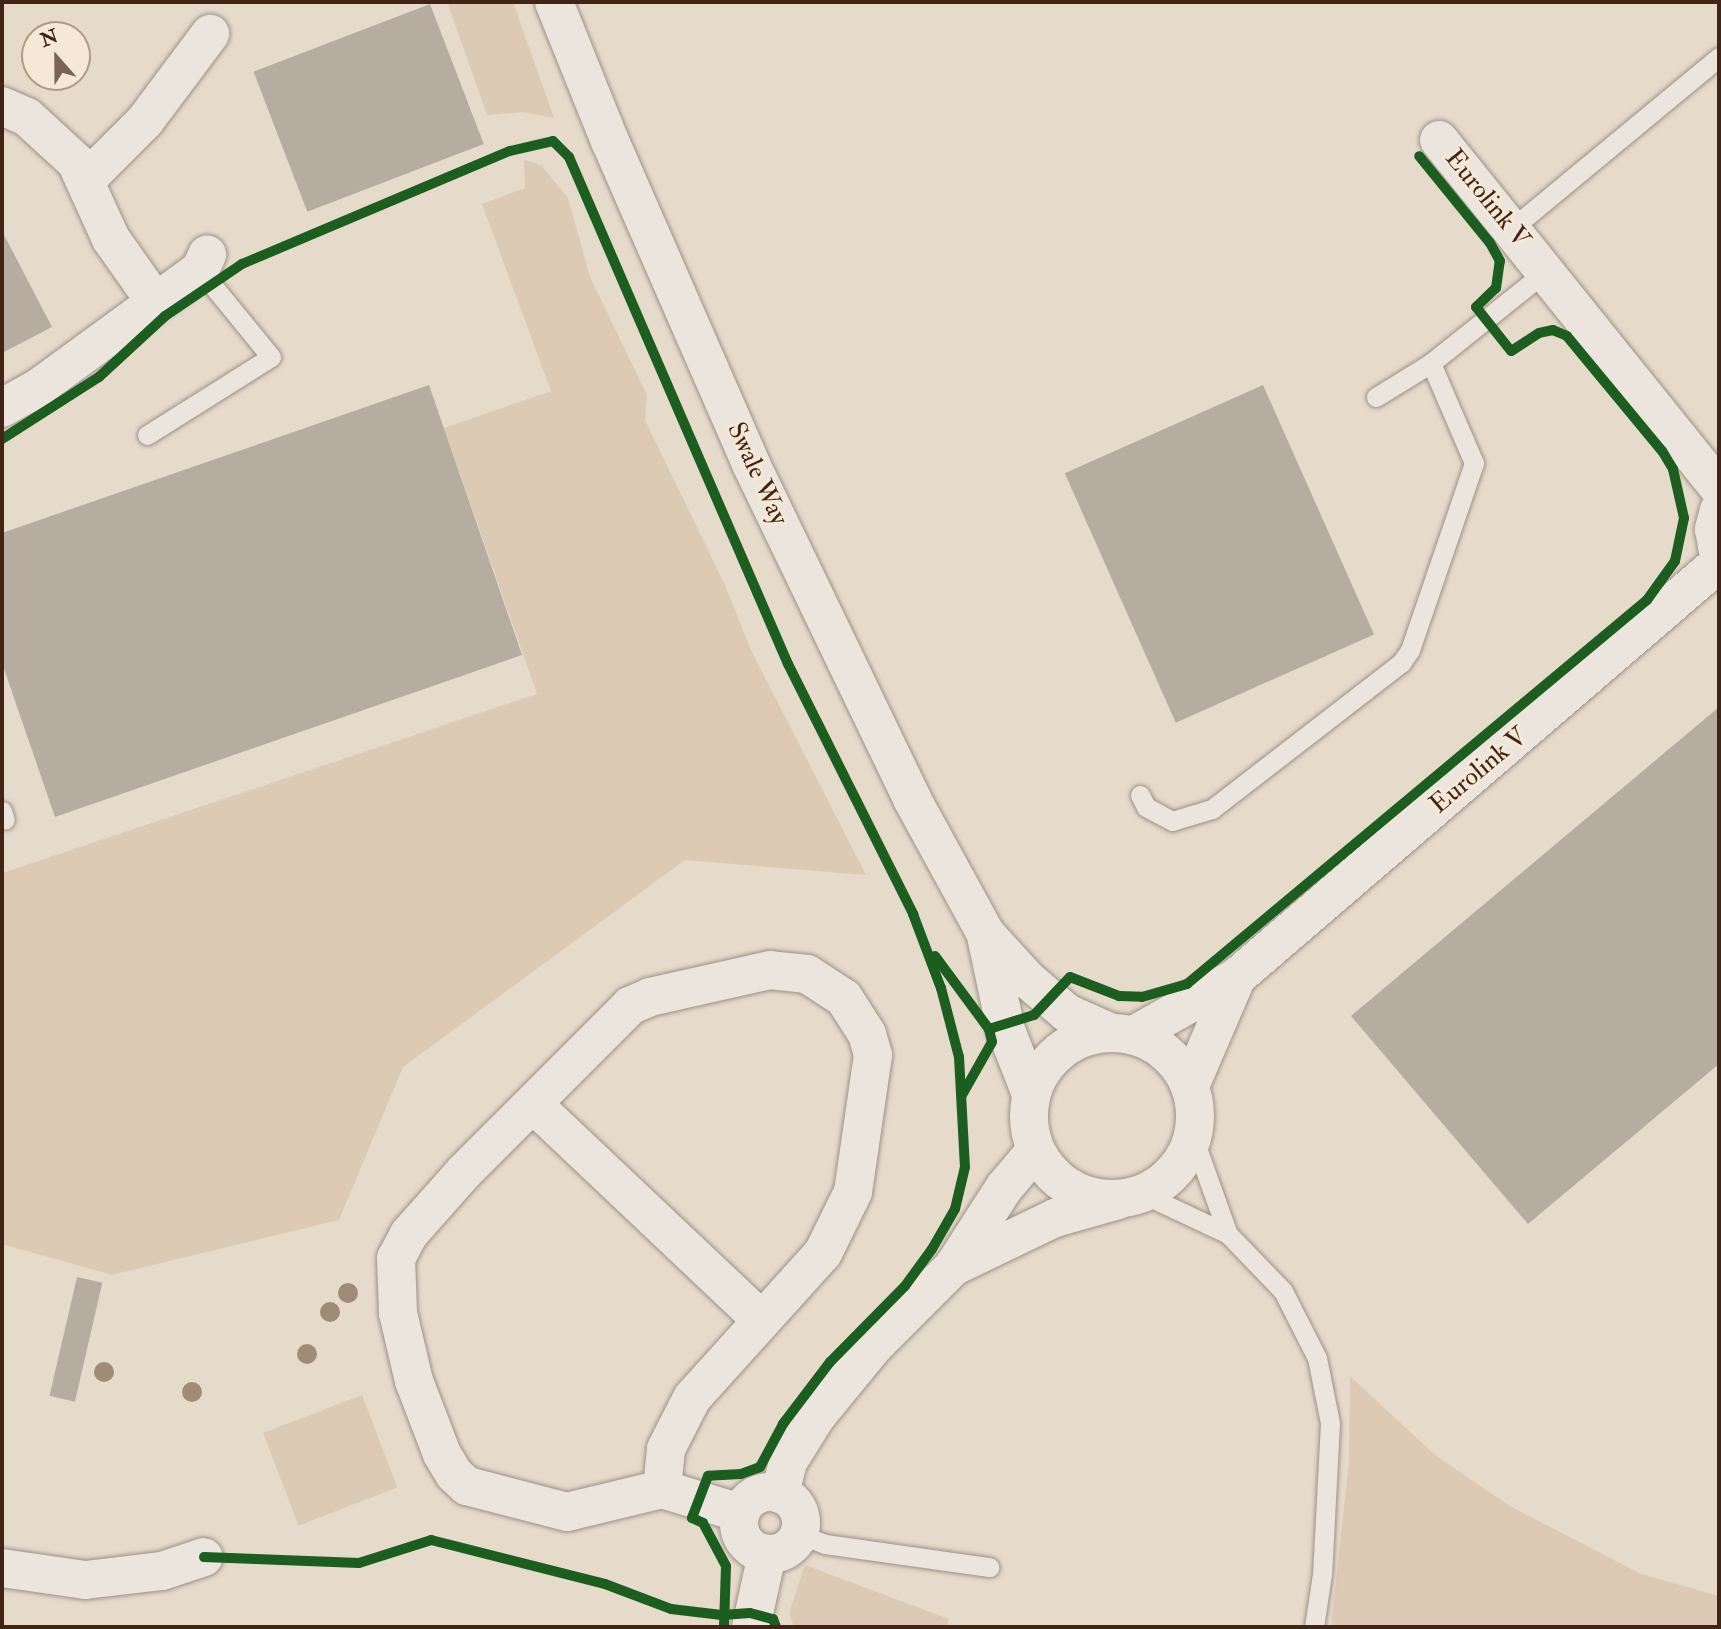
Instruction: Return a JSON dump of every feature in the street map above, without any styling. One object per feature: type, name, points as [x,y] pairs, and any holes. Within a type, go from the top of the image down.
[{"type":"street","name":"Swale Way","points":[[554,2],[610,141],[751,464],[912,799],[986,934],[1028,980],[1067,1013],[1121,1034]]},
{"type":"street","points":[[86,181],[145,121],[210,34]]},
{"type":"street","points":[[2,106],[27,117],[59,143],[86,181],[111,239],[154,300]]},
{"type":"street","name":"Eurolink V","points":[[1439,140],[1719,488]]},
{"type":"street","points":[[2,408],[38,388],[203,262]]},
{"type":"street","points":[[1719,510],[1714,529],[1719,557]]},
{"type":"street","name":"Eurolink V","points":[[1121,1034],[1237,977],[1719,563]]},
{"type":"street","name":"Swale Way","points":[[986,934],[1006,1030],[1031,1094]]},
{"type":"street","points":[[662,1489],[666,1449],[692,1398],[760,1319],[823,1253],[852,1192],[873,1055],[867,1034],[844,998],[807,974],[771,970],[650,997],[611,1022],[464,1172],[409,1234],[396,1258],[398,1313],[414,1381],[454,1474],[477,1490],[567,1512],[662,1489],[740,1513]]},
{"type":"street","name":"Eurolink V","points":[[1190,1086],[1237,977]]},
{"type":"street","points":[[953,1267],[1055,1218],[1130,1197],[1166,1180],[1183,1161],[1193,1137],[1196,1111],[1190,1086],[1178,1063],[1158,1046],[1121,1034],[1083,1038],[1059,1051],[1042,1070],[1031,1094],[1029,1133],[1035,1151],[1049,1172],[1069,1188],[1093,1198],[1130,1197]]},
{"type":"street","points":[[533,1104],[760,1319]]},
{"type":"street","points":[[780,1494],[788,1462],[816,1417],[875,1345],[953,1267],[1004,1188],[1035,1151]]},
{"type":"street","points":[[759,1493],[780,1494],[800,1515],[799,1534],[786,1550],[767,1554],[757,1552],[742,1537],[740,1513],[759,1493]]},
{"type":"street","points":[[751,1627],[767,1554]]},
{"type":"street","points":[[2,1568],[85,1580],[162,1571],[205,1557]]},
{"type":"lane","points":[[1511,229],[1719,57]]},
{"type":"lane","points":[[146,435],[271,357],[203,262]]},
{"type":"lane","points":[[1376,397],[1431,363],[1545,272]]},
{"type":"lane","points":[[1140,795],[1146,807],[1172,821],[1212,809],[1401,663],[1410,650],[1474,463],[1431,363]]},
{"type":"lane","points":[[1193,1137],[1228,1234],[1283,1291],[1317,1357],[1330,1423],[1322,1574],[1314,1627]]},
{"type":"lane","points":[[1130,1197],[1228,1234]]},
{"type":"lane","points":[[799,1534],[825,1545],[989,1567]]},
{"type":"shaded area","points":[[447,2],[513,2],[554,118],[523,112],[487,115]]},
{"type":"shaded area","points":[[524,160],[541,165],[568,198],[590,277],[647,395],[645,420],[725,585],[751,650],[866,875],[685,860],[403,1067],[339,1220],[112,1275],[2,1244],[2,873],[537,694],[444,428],[551,391],[482,204],[525,188]]},
{"type":"shaded area","points":[[1350,1376],[1435,1455],[1510,1506],[1641,1574],[1719,1596],[1719,1627],[1331,1627],[1349,1461]]},
{"type":"shaded area","points":[[362,1395],[397,1487],[299,1525],[263,1433]]},
{"type":"shaded area","points":[[805,1565],[949,1619],[947,1627],[794,1627],[789,1613]]},
{"type":"building","points":[[430,4],[484,144],[307,212],[254,72]]},
{"type":"building","points":[[2,231],[52,327],[2,353]]},
{"type":"building","points":[[429,385],[522,655],[55,817],[2,663],[2,533]]},
{"type":"building","points":[[1263,385],[1374,634],[1176,723],[1065,473]]},
{"type":"building","points":[[1719,707],[1719,1064],[1528,1224],[1351,1016]]},
{"type":"building","points":[[77,1277],[102,1283],[75,1402],[50,1396]]},
{"type":"cycle path","points":[[2,439],[99,377],[165,316],[242,264],[510,151],[553,141],[569,157],[788,664],[913,914],[941,988],[959,1057],[965,1167],[955,1209],[932,1249],[905,1286],[830,1362],[783,1424],[760,1467],[741,1474],[708,1476],[692,1518],[703,1523],[726,1566],[724,1627]]},
{"type":"cycle path","points":[[989,1029],[1034,1015],[1070,977],[1119,996],[1142,997],[1187,984],[1647,600],[1675,561],[1684,518],[1673,469],[1662,451],[1567,336],[1553,330],[1539,333],[1511,351],[1476,307],[1496,288],[1500,261],[1490,243],[1419,156]]},
{"type":"cycle path","points":[[935,956],[989,1029],[992,1042],[962,1095]]},
{"type":"cycle path","points":[[204,1557],[359,1563],[431,1540],[605,1584],[671,1609],[722,1615],[750,1613],[773,1619],[776,1627]]}]
